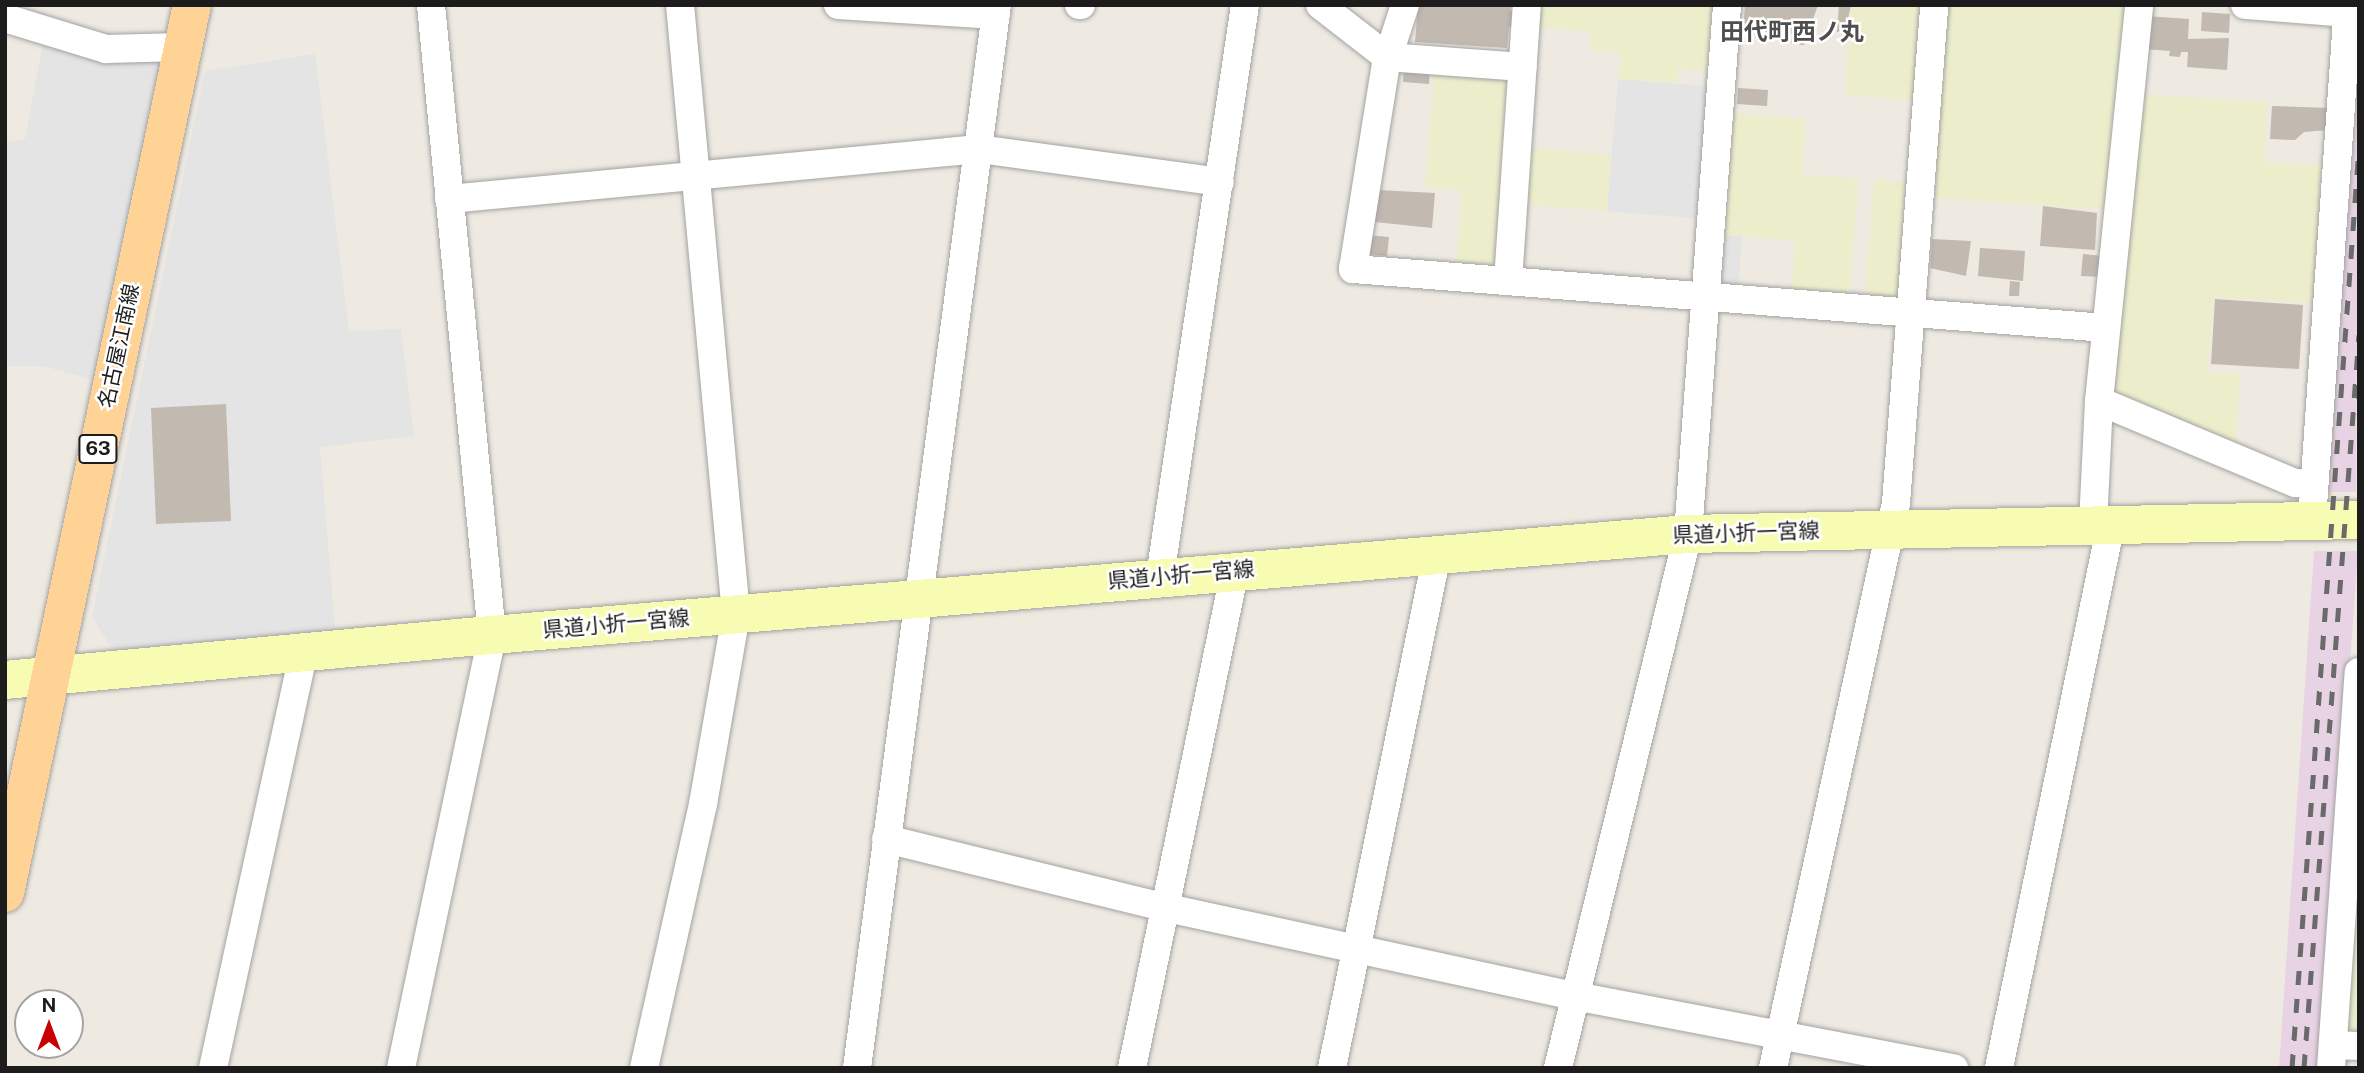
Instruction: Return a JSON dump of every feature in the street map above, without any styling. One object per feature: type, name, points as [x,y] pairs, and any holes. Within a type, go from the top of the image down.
[{"type":"main road","name":"名古屋江南線","points":[[5,893],[192,5]]},
{"type":"main road","name":"県道小折一宮線","points":[[5,680],[1235,570],[1688,534],[2102,524],[2313,502],[2359,520]]},
{"type":"street","points":[[401,1068],[492,635],[431,5]]},
{"type":"street","points":[[644,1068],[703,804],[736,614],[680,5]]},
{"type":"street","points":[[838,5],[997,10],[938,436],[921,599],[886,839],[857,1068]]},
{"type":"street","points":[[1160,577],[1245,5]]},
{"type":"street","points":[[1320,5],[1387,57],[1523,67]]},
{"type":"street","points":[[1405,5],[1387,57],[1353,269],[2106,328]]},
{"type":"street","points":[[1508,281],[1527,5]]},
{"type":"street","points":[[1558,1068],[1688,534],[1727,5]]},
{"type":"street","points":[[1773,1068],[1891,528],[1911,312],[1934,5]]},
{"type":"street","points":[[2000,1068],[2102,524],[2099,401],[2139,5]]},
{"type":"street","points":[[2245,5],[2348,9],[2313,502]]},
{"type":"street","points":[[5,19],[106,49],[182,47]]},
{"type":"street","points":[[449,199],[979,149],[1220,182]]},
{"type":"street","points":[[2099,401],[2295,483],[2313,502]]},
{"type":"street","points":[[1332,1068],[1360,947],[1437,554]]},
{"type":"street","points":[[1132,1068],[1235,570]]},
{"type":"street","points":[[213,1068],[304,652]]},
{"type":"street","points":[[2341,1053],[2359,673]]},
{"type":"street","points":[[886,839],[1167,908],[1360,947],[1575,996],[1954,1068]]},
{"type":"shaded area","points":[[2359,5],[2356,492],[2321,492]]},
{"type":"shaded area","points":[[43,43],[167,53],[99,381],[42,366],[5,366],[5,142],[25,139]]},
{"type":"shaded area","points":[[315,54],[349,331],[401,329],[414,436],[320,447],[336,640],[121,663],[92,617],[205,71]]},
{"type":"shaded area","points":[[1618,79],[1716,87],[1705,219],[1607,211]]},
{"type":"shaded area","points":[[1720,235],[1742,236],[1738,291],[1716,283]]},
{"type":"shaded area","points":[[2314,551],[2358,551],[2321,1068],[2279,1068]]},
{"type":"green space","points":[[1538,5],[1722,5],[1716,72],[1679,69],[1677,83],[1618,79],[1620,53],[1590,50],[1591,32],[1536,27]]},
{"type":"green space","points":[[1851,5],[1926,5],[1919,100],[1845,95]]},
{"type":"green space","points":[[1946,5],[2104,5],[2122,7],[2131,16],[2111,210],[1934,198]]},
{"type":"green space","points":[[1435,67],[1506,73],[1512,82],[1500,261],[1492,269],[1456,267],[1462,190],[1425,187]]},
{"type":"green space","points":[[2138,94],[2267,102],[2264,162],[2326,166],[2317,303],[2213,297],[2208,372],[2240,374],[2236,450],[2115,399],[2108,384]]},
{"type":"green space","points":[[1730,113],[1806,119],[1801,174],[1859,179],[1849,301],[1791,296],[1795,241],[1720,235]]},
{"type":"green space","points":[[1526,148],[1611,155],[1607,211],[1522,204]]},
{"type":"green space","points":[[1874,180],[1912,183],[1902,300],[1864,302]]},
{"type":"green space","points":[[2359,924],[2359,1037],[2343,1025],[2349,931]]},
{"type":"building","points":[[1418,5],[1510,7],[1510,11],[1516,11],[1514,27],[1509,27],[1507,48],[1415,42]]},
{"type":"building","points":[[1745,5],[1818,5],[1804,45],[1791,44],[1792,34],[1743,31]]},
{"type":"building","points":[[1839,5],[1851,5],[1845,32],[1837,32]]},
{"type":"building","points":[[2202,12],[2230,14],[2229,33],[2201,31]]},
{"type":"building","points":[[2146,16],[2189,19],[2188,39],[2229,38],[2227,70],[2187,67],[2188,52],[2181,52],[2180,57],[2169,56],[2170,51],[2144,49]]},
{"type":"building","points":[[1404,65],[1430,67],[1429,84],[1403,82]]},
{"type":"building","points":[[1738,88],[1768,90],[1767,106],[1737,104]]},
{"type":"building","points":[[2272,106],[2330,108],[2328,130],[2304,132],[2295,140],[2270,139]]},
{"type":"building","points":[[1378,190],[1435,193],[1432,228],[1375,222]]},
{"type":"building","points":[[2043,206],[2097,213],[2095,250],[2040,246]]},
{"type":"building","points":[[1366,235],[1389,237],[1387,256],[1365,254]]},
{"type":"building","points":[[1932,239],[1971,241],[1966,276],[1930,268]]},
{"type":"building","points":[[1980,248],[2025,251],[2023,281],[1978,276]]},
{"type":"building","points":[[2083,254],[2103,256],[2102,277],[2081,276]]},
{"type":"building","points":[[2010,281],[2020,282],[2019,296],[2009,296]]},
{"type":"building","points":[[2215,299],[2303,305],[2299,369],[2211,364]]},
{"type":"building","points":[[226,404],[231,521],[156,524],[151,408]]},
{"type":"railway","points":[[2292,1068],[2359,146]]},
{"type":"railway","points":[[2304,1068],[2359,335]]},
{"type":"district","name":"田代町西ノ丸","points":[[1792,32]]}]
